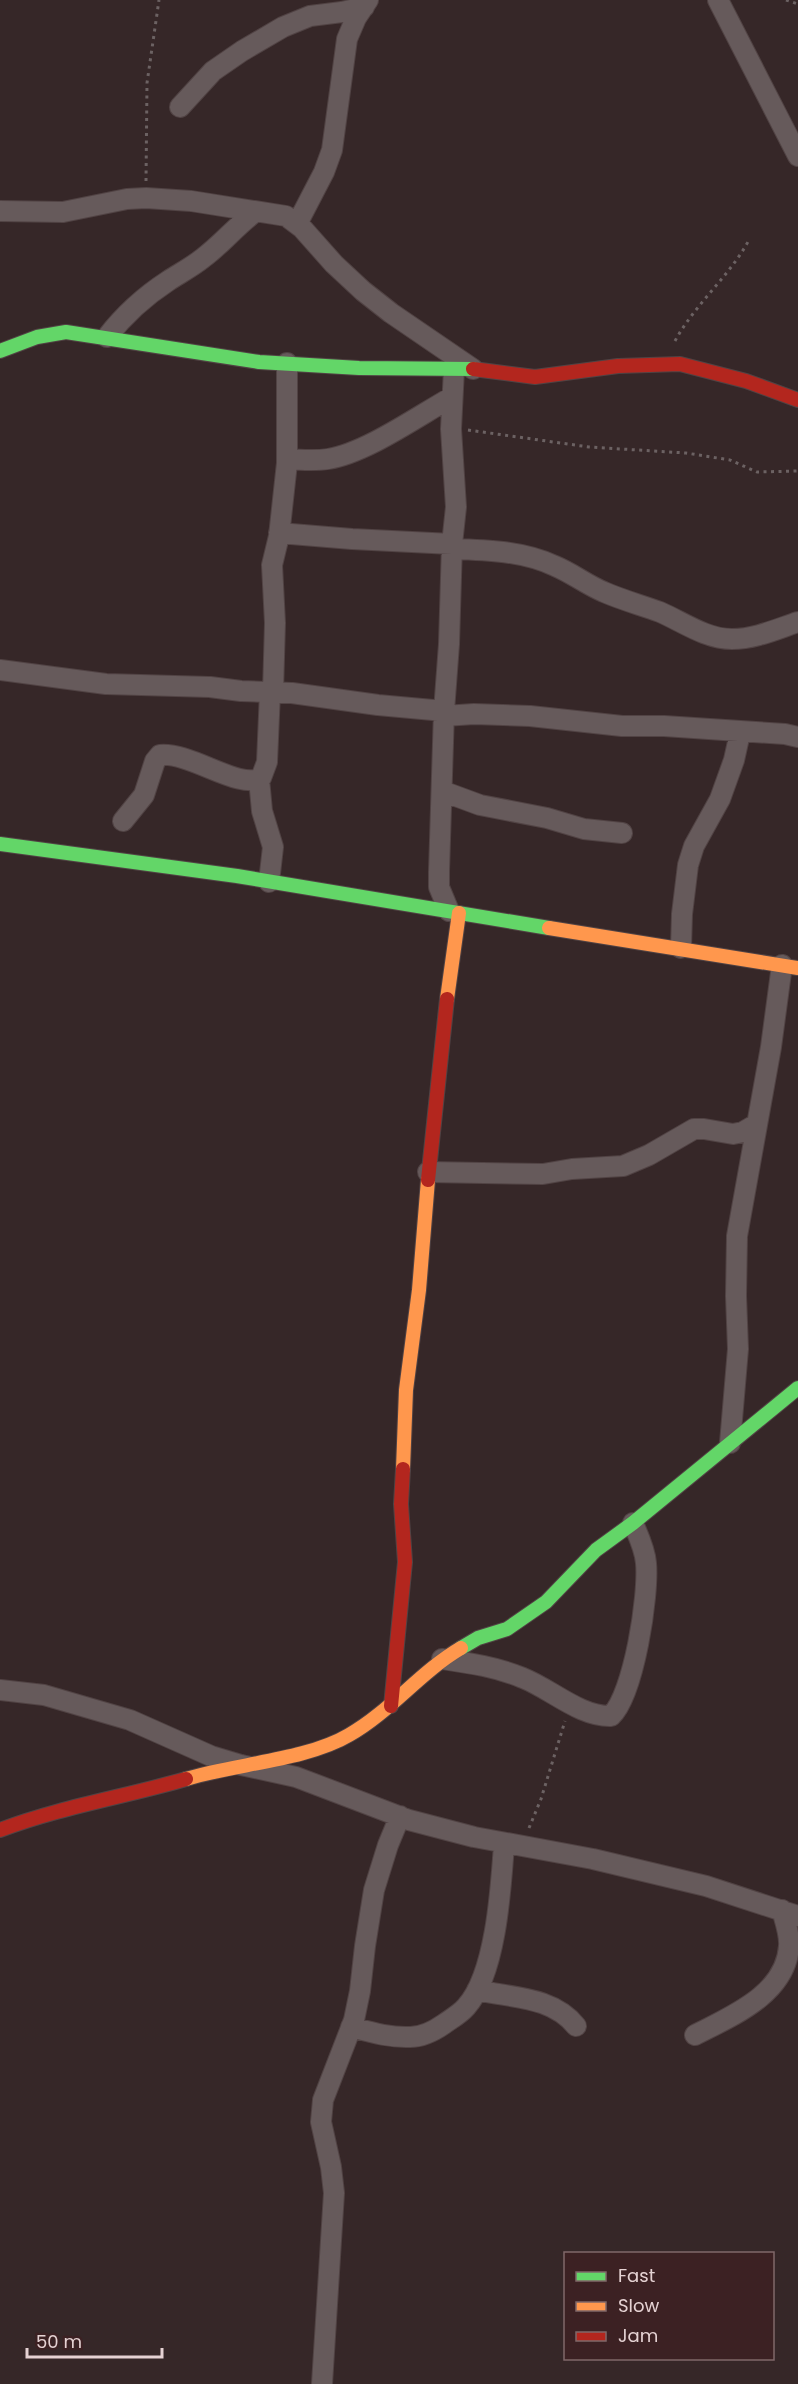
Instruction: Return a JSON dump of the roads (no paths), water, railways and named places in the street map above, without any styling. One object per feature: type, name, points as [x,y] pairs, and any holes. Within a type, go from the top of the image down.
[{"type":"street","points":[[718,0],[798,156]]},
{"type":"street","points":[[180,107],[213,71],[283,27],[310,16],[342,12],[366,3]]},
{"type":"street","points":[[297,224],[324,172],[332,150],[347,39],[366,3]]},
{"type":"street","points":[[0,211],[63,212],[127,199],[146,198],[191,201],[286,216],[297,224],[363,291],[464,369]]},
{"type":"street","points":[[107,337],[118,323],[146,297],[201,260],[241,222],[255,212]]},
{"type":"street","points":[[0,351],[50,333],[66,332],[259,362],[359,368],[464,369],[535,377],[618,366],[680,364],[746,381],[798,400]]},
{"type":"street","points":[[269,882],[273,847],[262,811],[259,779],[265,771],[267,762],[275,623],[272,565],[279,533],[287,459],[287,363]]},
{"type":"street","points":[[391,1706],[405,1562],[402,1504],[404,1422],[419,1290],[428,1172],[456,925],[454,912],[439,887],[444,713],[456,507],[451,429],[452,397],[464,369]]},
{"type":"street","points":[[287,459],[330,459],[344,454],[378,439],[452,397]]},
{"type":"street","points":[[279,533],[452,546],[522,555],[556,566],[602,592],[641,604],[713,637],[749,638],[798,622]]},
{"type":"street","points":[[0,670],[105,684],[271,692],[444,713],[530,716],[622,726],[664,726],[798,737]]},
{"type":"street","points":[[681,948],[688,865],[694,846],[720,799],[734,760],[740,733]]},
{"type":"street","points":[[123,821],[144,795],[155,761],[160,755],[186,758],[247,781],[259,779]]},
{"type":"street","points":[[442,791],[480,805],[547,818],[584,829],[622,833]]},
{"type":"street","points":[[0,844],[269,882],[790,966],[755,1125],[737,1236],[736,1296],[739,1320],[730,1443]]},
{"type":"street","points":[[428,1172],[543,1174],[572,1169],[623,1166],[649,1155],[694,1130],[704,1129],[733,1134],[744,1132],[755,1125]]},
{"type":"street","points":[[0,1830],[32,1818],[241,1765],[312,1750],[348,1736],[391,1706],[442,1659],[478,1638],[507,1629],[546,1602],[596,1550],[798,1388]]},
{"type":"street","points":[[442,1659],[497,1669],[522,1677],[572,1703],[602,1716],[611,1716],[619,1708],[628,1689],[647,1578],[646,1559],[633,1522]]},
{"type":"street","points":[[0,1690],[44,1695],[130,1720],[211,1756],[296,1777],[400,1816],[513,1845],[592,1859],[706,1886],[790,1913],[788,1958],[769,1990],[695,2035]]},
{"type":"street","points":[[322,2384],[334,2193],[323,2133],[322,2111],[327,2086],[351,2027],[360,1991],[364,1946],[374,1890],[400,1816]]},
{"type":"street","points":[[351,2027],[389,2036],[412,2037],[426,2034],[440,2027],[465,2008],[477,1990],[491,1948],[513,1845]]},
{"type":"street","points":[[477,1990],[549,2005],[569,2017],[576,2026]]}]
